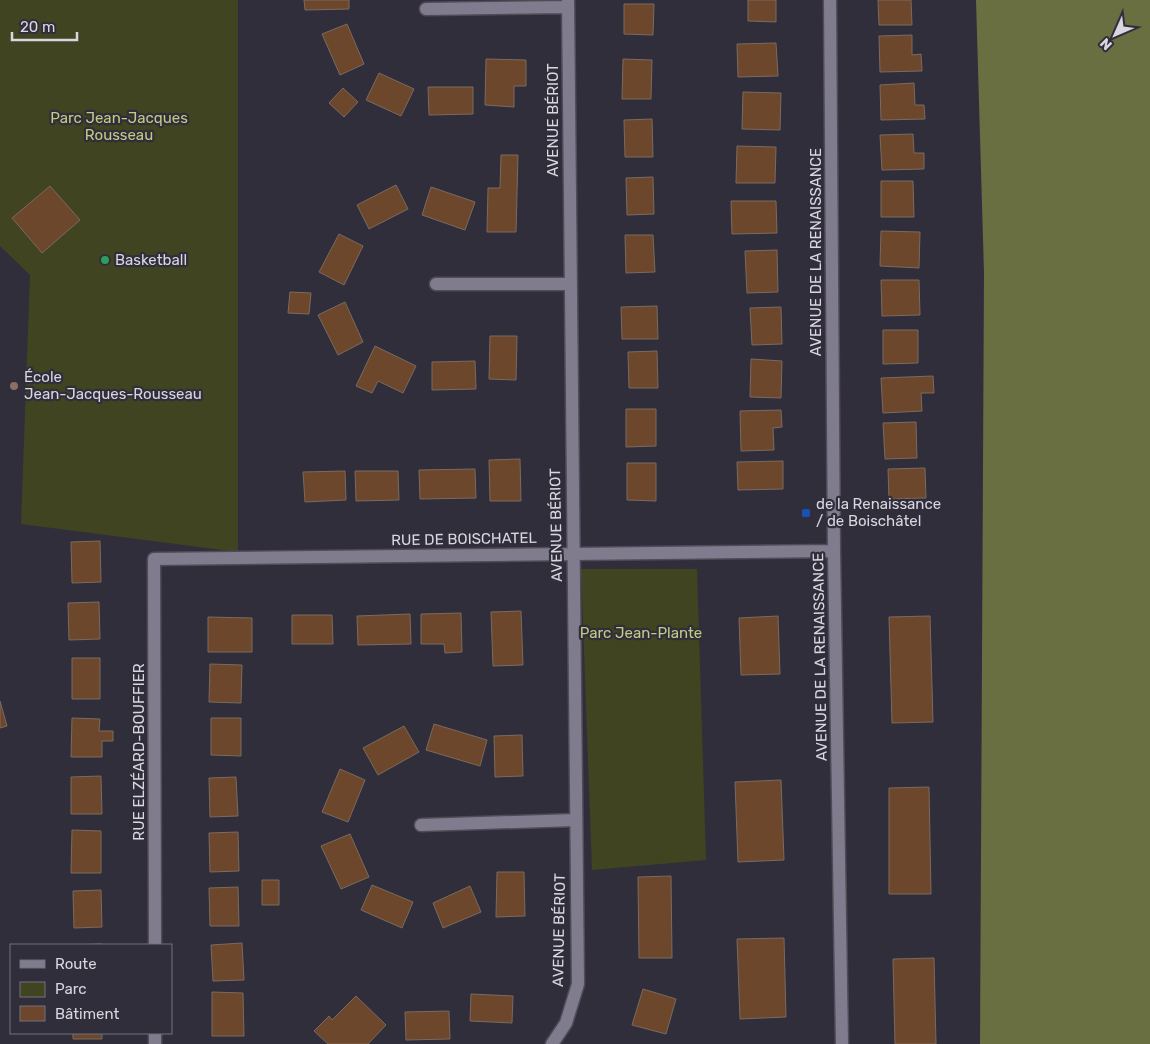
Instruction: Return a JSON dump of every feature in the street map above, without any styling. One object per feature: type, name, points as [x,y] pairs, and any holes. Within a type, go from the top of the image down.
[{"type":"street","name":"AVENUE DE LA RENAISSANCE","points":[[830,0],[834,551],[842,1044]]},
{"type":"street","points":[[426,10],[568,3]]},
{"type":"street","name":"AVENUE BÉRIOT","points":[[552,1044],[566,1024],[578,984],[572,554],[568,3]]},
{"type":"street","points":[[436,284],[570,284]]},
{"type":"street","name":"RUE DE BOISCHATEL","points":[[154,559],[834,551]]},
{"type":"street","name":"RUE ELZÉARD-BOUFFIER","points":[[154,559],[155,944]]},
{"type":"street","points":[[420,825],[576,820]]},
{"type":"green space","name":"Parc Jean-Jacques Rousseau","points":[[0,0],[238,0],[238,552],[21,524],[30,275],[0,246]]},
{"type":"green space","points":[[976,0],[1150,0],[1150,1044],[980,1044],[984,273]]},
{"type":"green space","name":"Parc Jean-Plante","points":[[581,569],[697,569],[706,860],[592,870]]},
{"type":"building","points":[[304,0],[349,0],[349,9],[305,10]]},
{"type":"building","points":[[748,0],[776,0],[776,22],[748,21]]},
{"type":"building","points":[[878,0],[911,0],[912,25],[879,25]]},
{"type":"building","points":[[624,4],[654,4],[653,35],[624,34]]},
{"type":"building","points":[[347,24],[364,64],[340,75],[322,34]]},
{"type":"building","points":[[912,35],[912,55],[921,54],[922,71],[880,72],[879,36]]},
{"type":"building","points":[[776,43],[778,76],[738,77],[737,44]]},
{"type":"building","points":[[486,59],[526,60],[526,86],[514,86],[514,107],[485,105]]},
{"type":"building","points":[[623,59],[652,60],[651,99],[622,99]]},
{"type":"building","points":[[379,73],[414,89],[401,116],[366,100]]},
{"type":"building","points":[[914,83],[915,105],[924,105],[925,119],[881,120],[880,85]]},
{"type":"building","points":[[428,87],[473,87],[473,114],[429,115]]},
{"type":"building","points":[[343,88],[358,102],[344,117],[329,103]]},
{"type":"building","points":[[743,92],[781,93],[780,130],[742,129]]},
{"type":"building","points":[[652,119],[653,157],[625,157],[624,120]]},
{"type":"building","points":[[913,134],[914,153],[924,153],[924,169],[882,170],[880,135]]},
{"type":"building","points":[[737,146],[776,147],[775,183],[736,183]]},
{"type":"building","points":[[501,155],[518,155],[516,232],[487,232],[488,188],[500,188]]},
{"type":"building","points":[[653,177],[654,214],[627,215],[626,178]]},
{"type":"building","points":[[881,181],[913,181],[914,217],[881,217]]},
{"type":"building","points":[[396,185],[408,209],[369,229],[357,205]]},
{"type":"building","points":[[50,186],[80,220],[42,253],[12,218]]},
{"type":"building","points":[[431,187],[475,202],[465,230],[422,215]]},
{"type":"building","points":[[731,201],[776,201],[777,233],[732,234]]},
{"type":"building","points":[[881,231],[920,232],[919,268],[880,266]]},
{"type":"building","points":[[339,234],[363,246],[344,285],[319,272]]},
{"type":"building","points":[[625,235],[653,235],[655,272],[626,273]]},
{"type":"building","points":[[777,250],[778,292],[747,293],[745,251]]},
{"type":"building","points":[[881,280],[919,280],[920,315],[882,316]]},
{"type":"building","points":[[290,292],[311,293],[309,314],[288,313]]},
{"type":"building","points":[[345,302],[363,342],[338,355],[318,315]]},
{"type":"building","points":[[657,306],[658,339],[622,339],[621,307]]},
{"type":"building","points":[[781,307],[782,344],[752,345],[750,308]]},
{"type":"building","points":[[883,330],[918,330],[918,363],[883,364]]},
{"type":"building","points":[[490,336],[517,336],[516,380],[489,379]]},
{"type":"building","points":[[375,346],[416,366],[403,393],[378,381],[372,393],[356,386]]},
{"type":"building","points":[[657,351],[658,388],[629,388],[628,352]]},
{"type":"building","points":[[751,359],[782,361],[781,398],[750,397]]},
{"type":"building","points":[[475,361],[476,389],[432,390],[432,362]]},
{"type":"building","points":[[933,376],[934,393],[921,393],[922,411],[883,413],[881,378]]},
{"type":"building","points":[[626,409],[656,409],[656,446],[626,447]]},
{"type":"building","points":[[781,410],[782,427],[773,428],[774,450],[741,451],[740,411]]},
{"type":"building","points":[[916,422],[917,458],[885,459],[883,423]]},
{"type":"building","points":[[520,459],[521,501],[490,501],[489,460]]},
{"type":"building","points":[[783,461],[783,489],[738,490],[737,462]]},
{"type":"building","points":[[627,463],[656,463],[656,501],[627,500]]},
{"type":"building","points":[[925,468],[926,498],[889,499],[888,469]]},
{"type":"building","points":[[475,469],[476,498],[420,499],[419,470]]},
{"type":"building","points":[[345,471],[346,500],[305,502],[303,472]]},
{"type":"building","points":[[355,471],[398,471],[399,500],[356,501]]},
{"type":"building","points":[[100,541],[101,582],[72,583],[71,542]]},
{"type":"building","points":[[99,602],[100,639],[69,640],[68,603]]},
{"type":"building","points":[[521,611],[523,665],[493,666],[491,612]]},
{"type":"building","points":[[461,613],[462,652],[445,653],[444,644],[421,644],[421,614]]},
{"type":"building","points":[[410,614],[411,644],[358,645],[357,616]]},
{"type":"building","points":[[292,615],[332,615],[333,644],[292,644]]},
{"type":"building","points":[[778,616],[780,674],[741,675],[739,618]]},
{"type":"building","points":[[930,616],[933,722],[892,723],[889,617]]},
{"type":"building","points":[[208,617],[252,618],[252,652],[208,652]]},
{"type":"building","points":[[72,658],[100,658],[100,699],[72,699]]},
{"type":"building","points":[[210,664],[242,665],[241,703],[209,702]]},
{"type":"building","points":[[0,701],[7,726],[0,728]]},
{"type":"building","points":[[72,718],[100,719],[99,731],[113,731],[113,741],[102,741],[102,757],[71,757]]},
{"type":"building","points":[[211,718],[241,718],[241,756],[211,755]]},
{"type":"building","points":[[434,724],[487,740],[480,766],[426,750]]},
{"type":"building","points":[[404,726],[419,752],[378,775],[363,748]]},
{"type":"building","points":[[522,735],[523,776],[495,777],[494,736]]},
{"type":"building","points":[[340,769],[365,780],[348,822],[322,812]]},
{"type":"building","points":[[101,776],[102,814],[71,814],[71,777]]},
{"type":"building","points":[[236,777],[238,816],[210,817],[209,778]]},
{"type":"building","points":[[781,780],[784,860],[738,862],[735,782]]},
{"type":"building","points":[[929,787],[931,894],[889,894],[889,788]]},
{"type":"building","points":[[72,830],[101,831],[101,873],[71,873]]},
{"type":"building","points":[[238,832],[239,871],[210,872],[209,833]]},
{"type":"building","points":[[350,834],[369,877],[341,889],[321,846]]},
{"type":"building","points":[[497,872],[524,872],[525,916],[496,917]]},
{"type":"building","points":[[671,876],[672,958],[639,958],[638,877]]},
{"type":"building","points":[[262,880],[279,880],[279,905],[262,905]]},
{"type":"building","points":[[372,885],[413,902],[402,928],[361,910]]},
{"type":"building","points":[[470,886],[481,912],[443,928],[433,903]]},
{"type":"building","points":[[238,887],[239,926],[210,926],[209,888]]},
{"type":"building","points":[[101,890],[102,927],[74,928],[73,891]]},
{"type":"building","points":[[784,938],[786,1017],[740,1019],[737,939]]},
{"type":"building","points":[[242,943],[244,980],[213,981],[211,945]]},
{"type":"building","points":[[934,958],[936,1044],[895,1044],[893,959]]},
{"type":"building","points":[[643,989],[676,999],[666,1034],[632,1025]]},
{"type":"building","points":[[212,992],[243,993],[244,1036],[212,1036]]},
{"type":"building","points":[[471,994],[513,996],[512,1023],[470,1021]]},
{"type":"building","points":[[356,996],[386,1025],[368,1044],[328,1044],[314,1031],[329,1016],[332,1020]]},
{"type":"building","points":[[449,1011],[450,1039],[406,1040],[405,1012]]},
{"type":"building","points":[[73,1034],[102,1034],[102,1039],[73,1039]]},
{"type":"place","name":"Basketball","points":[[105,260]]},
{"type":"place","name":"École Jean-Jacques-Rousseau","points":[[14,386]]},
{"type":"place","name":"de la Renaissance / de Boischâtel","points":[[806,513]]}]
